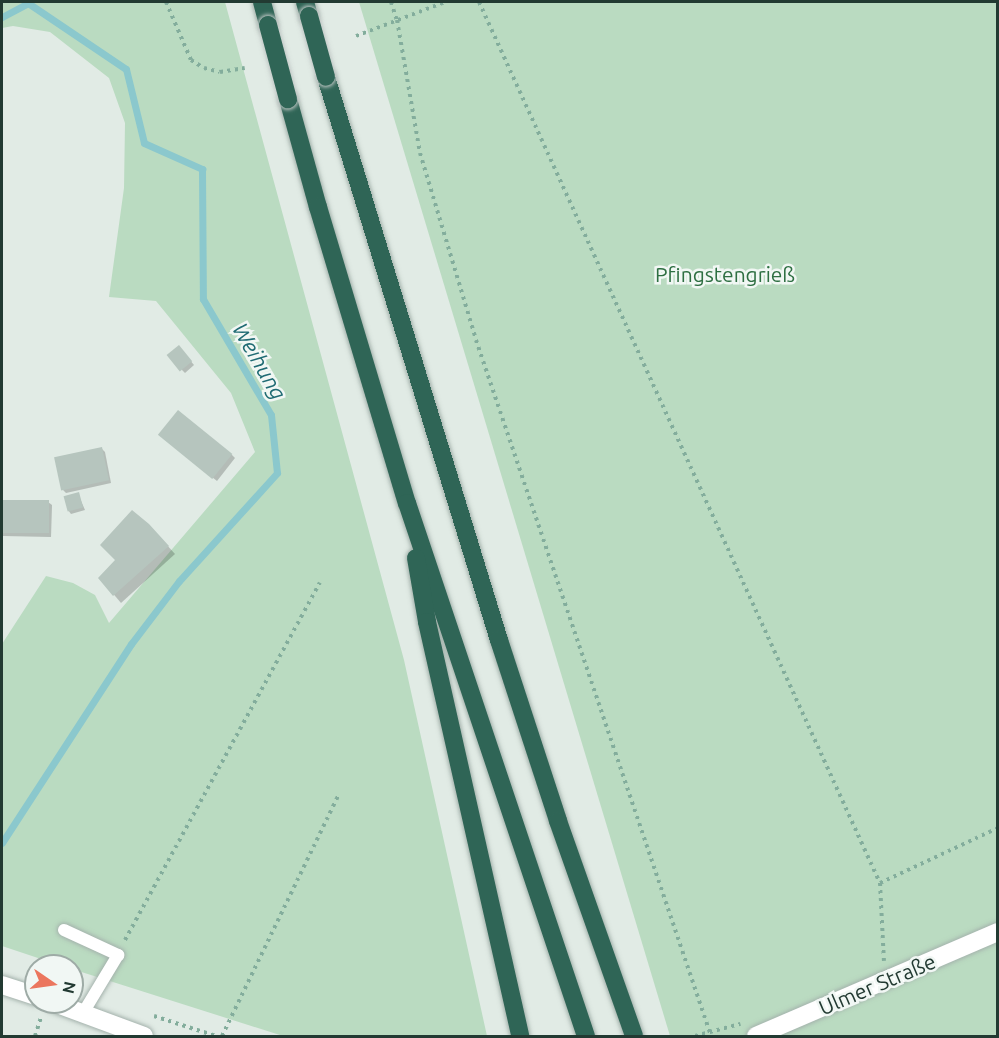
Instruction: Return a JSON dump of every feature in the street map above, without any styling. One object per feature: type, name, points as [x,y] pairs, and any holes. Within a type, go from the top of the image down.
[{"type":"highway","points":[[262,2],[318,207],[407,503],[583,1028]]},
{"type":"highway","points":[[307,9],[491,617],[558,821],[634,1036]]},
{"type":"highway","points":[[407,503],[427,622],[520,1036]]},
{"type":"main road","name":"Ulmer Straße","points":[[756,1036],[998,932]]},
{"type":"main road","points":[[2,985],[24,995]]},
{"type":"main road","points":[[84,1013],[144,1036]]},
{"type":"lane","points":[[64,930],[118,955],[84,1011]]},
{"type":"path","points":[[166,2],[191,60],[204,68],[220,72],[245,68]]},
{"type":"path","points":[[391,2],[397,20],[420,153],[476,339],[711,1036]]},
{"type":"path","points":[[356,36],[445,2]]},
{"type":"path","points":[[479,2],[880,883],[885,964],[890,978]]},
{"type":"path","points":[[118,955],[320,583]]},
{"type":"path","points":[[222,1036],[338,796]]},
{"type":"path","points":[[880,883],[998,828]]},
{"type":"path","points":[[35,1036],[41,1014]]},
{"type":"green space","points":[[2,2],[225,2],[404,660],[487,1036],[283,1036],[84,973],[84,954],[26,954],[2,946],[2,644],[46,576],[73,583],[95,595],[109,623],[255,452],[231,393],[156,301],[109,297],[124,188],[125,123],[109,78],[50,32],[13,26],[2,28]]},
{"type":"green space","name":"Pfingstengrieß","points":[[359,2],[997,2],[997,1036],[670,1036]]},
{"type":"building","points":[[179,345],[192,361],[180,371],[167,355]]},
{"type":"building","points":[[178,410],[232,454],[212,479],[158,435]]},
{"type":"building","points":[[102,447],[109,480],[61,490],[54,457]]},
{"type":"building","points":[[79,492],[83,507],[68,512],[64,496]]},
{"type":"building","points":[[2,500],[49,500],[49,533],[2,533]]},
{"type":"building","points":[[132,510],[149,524],[169,546],[113,596],[98,578],[115,560],[100,545]]},
{"type":"waterway","name":"Weihung","points":[[2,17],[28,3],[126,69],[144,143],[202,169],[203,299],[271,415],[277,473],[179,581],[131,644],[2,843]]}]
